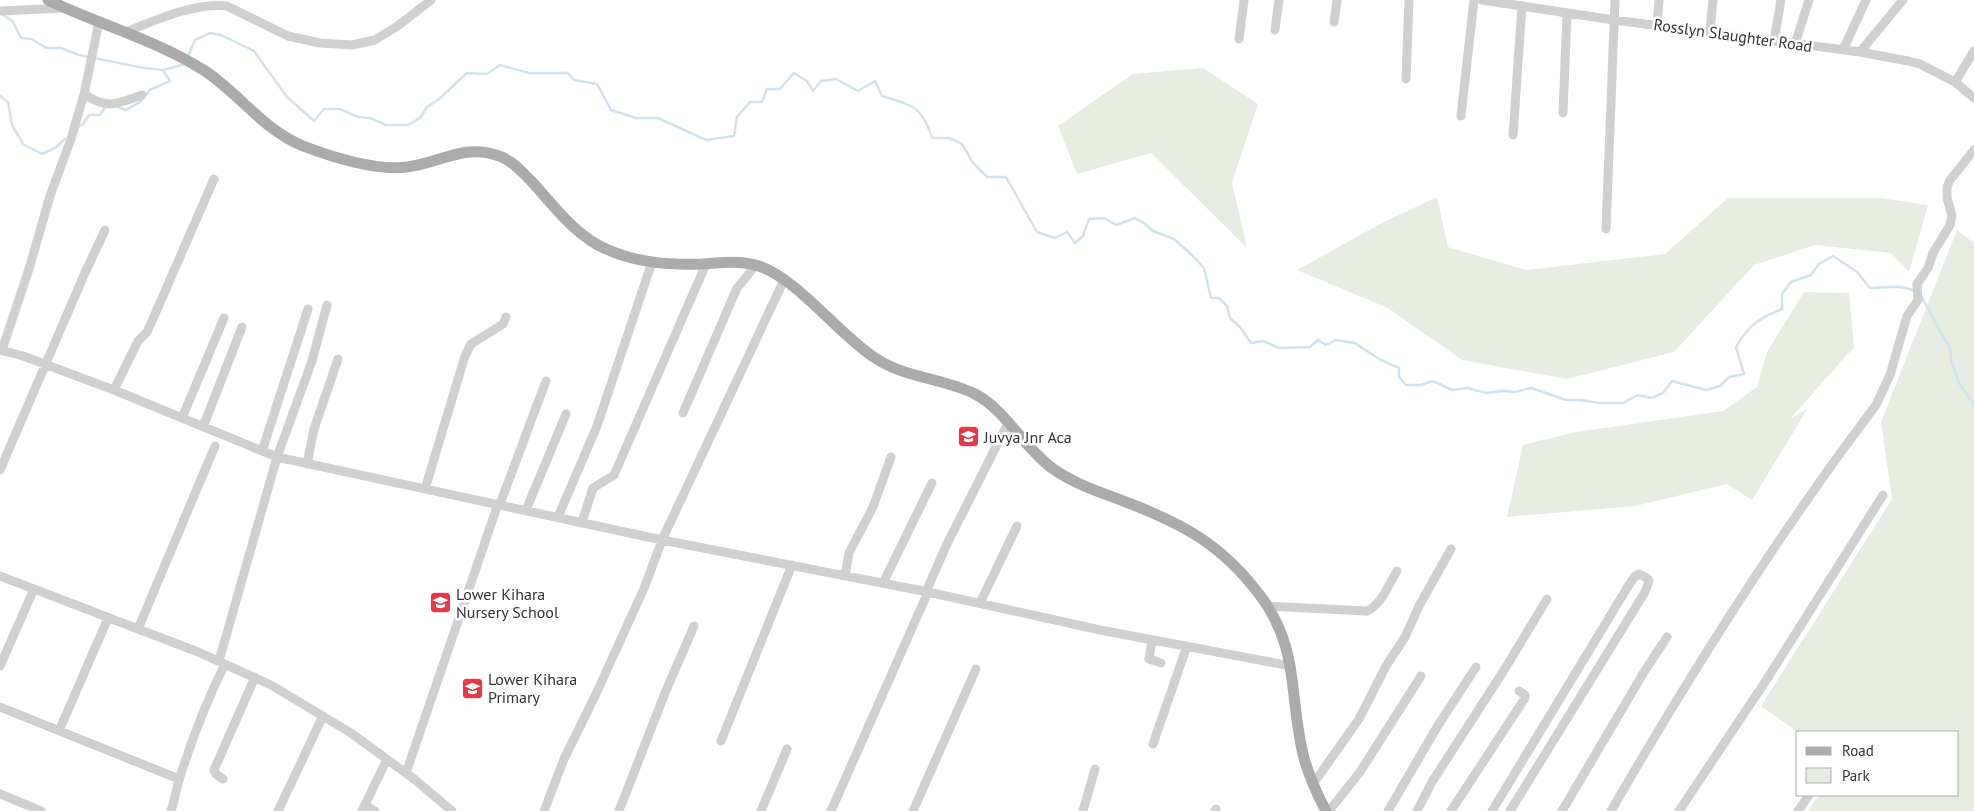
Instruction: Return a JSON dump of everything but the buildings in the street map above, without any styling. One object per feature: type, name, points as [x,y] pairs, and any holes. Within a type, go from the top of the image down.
[{"type":"main road","points":[[48,0],[126,32],[186,61],[228,88],[276,133],[303,146],[338,157],[381,167],[432,162],[460,152],[480,152],[504,158],[520,169],[580,234],[602,248],[634,260],[671,265],[730,262],[756,265],[784,280],[873,356],[892,368],[956,386],[979,396],[997,411],[1050,467],[1082,486],[1169,520],[1206,540],[1230,560],[1258,592],[1275,616],[1284,638],[1291,666],[1304,755],[1313,784],[1328,811]]},
{"type":"street","points":[[126,32],[154,20],[206,5],[218,5],[227,6],[288,36],[304,41],[352,45],[375,40],[399,25],[431,0]]},
{"type":"street","points":[[1239,39],[1244,0]]},
{"type":"street","points":[[1274,30],[1279,0]]},
{"type":"street","points":[[1334,22],[1337,0]]},
{"type":"street","points":[[1406,79],[1409,0]]},
{"type":"street","points":[[1461,116],[1474,0]]},
{"type":"street","name":"Rosslyn Slaughter Road","points":[[1482,0],[1614,20],[1860,52],[1920,64],[1955,82],[1974,98]]},
{"type":"street","points":[[1606,230],[1615,0]]},
{"type":"street","points":[[1657,25],[1659,0]]},
{"type":"street","points":[[1710,32],[1713,0]]},
{"type":"street","points":[[1774,41],[1782,0]]},
{"type":"street","points":[[1795,44],[1809,0]]},
{"type":"street","points":[[1842,50],[1866,0]]},
{"type":"street","points":[[1860,52],[1904,0]]},
{"type":"street","points":[[1513,135],[1522,6]]},
{"type":"street","points":[[2,11],[64,8]]},
{"type":"street","points":[[1563,114],[1568,13]]},
{"type":"street","points":[[99,22],[84,94],[71,139],[50,196],[29,269],[1,350],[46,364],[114,390],[277,457],[662,540],[884,583],[1100,630],[1291,666]]},
{"type":"street","points":[[1955,82],[1974,51]]},
{"type":"street","points":[[84,94],[105,105],[119,103],[142,95]]},
{"type":"street","points":[[1611,811],[1647,749],[1769,555],[1883,393],[1907,316],[1918,300],[1917,284],[1928,268],[1933,253],[1950,225],[1952,216],[1947,198],[1950,180],[1974,150]]},
{"type":"street","points":[[114,390],[138,341],[147,332],[214,179]]},
{"type":"street","points":[[0,470],[105,230]]},
{"type":"street","points":[[558,517],[597,426],[652,262]]},
{"type":"street","points":[[582,522],[593,488],[609,480],[619,466],[706,264]]},
{"type":"street","points":[[683,414],[737,288],[756,265]]},
{"type":"street","points":[[544,811],[564,759],[641,595],[662,540],[784,280]]},
{"type":"street","points":[[171,811],[179,778],[222,663],[277,457],[312,360],[327,305]]},
{"type":"street","points":[[262,451],[308,309]]},
{"type":"street","points":[[425,489],[465,356],[471,344],[503,324],[506,317]]},
{"type":"street","points":[[182,418],[224,318]]},
{"type":"street","points":[[203,427],[242,327]]},
{"type":"street","points":[[307,464],[314,429],[338,359]]},
{"type":"street","points":[[406,773],[499,504],[546,381]]},
{"type":"street","points":[[526,510],[566,414]]},
{"type":"street","points":[[831,811],[946,546],[1008,423]]},
{"type":"street","points":[[138,629],[215,446]]},
{"type":"street","points":[[845,576],[849,553],[873,507],[891,457]]},
{"type":"street","points":[[884,583],[932,483]]},
{"type":"street","points":[[1679,811],[1767,679],[1883,495]]},
{"type":"street","points":[[980,603],[1017,526]]},
{"type":"street","points":[[1313,784],[1359,719],[1386,666],[1405,637],[1419,606],[1450,549]]},
{"type":"street","points":[[721,741],[792,565]]},
{"type":"street","points":[[1268,606],[1367,611],[1374,608],[1379,602],[1397,571]]},
{"type":"street","points":[[1492,811],[1627,588],[1635,576],[1643,575],[1649,581],[1645,592],[1510,811]]},
{"type":"street","points":[[0,576],[138,629],[271,685],[351,733],[406,773],[452,811]]},
{"type":"street","points":[[0,666],[34,589]]},
{"type":"street","points":[[1417,811],[1432,782],[1547,599]]},
{"type":"street","points":[[59,731],[108,618]]},
{"type":"street","points":[[619,811],[665,693],[694,626]]},
{"type":"street","points":[[1562,811],[1644,672],[1667,637]]},
{"type":"street","points":[[1152,640],[1149,659],[1150,661],[1161,663]]},
{"type":"street","points":[[1153,744],[1187,646]]},
{"type":"street","points":[[1388,811],[1437,727],[1476,667]]},
{"type":"street","points":[[912,811],[976,669]]},
{"type":"street","points":[[1328,811],[1360,772],[1421,676]]},
{"type":"street","points":[[223,779],[214,770],[254,678]]},
{"type":"street","points":[[1451,811],[1525,698],[1525,695],[1519,691]]},
{"type":"street","points":[[0,707],[179,778]]},
{"type":"street","points":[[278,811],[323,716]]},
{"type":"street","points":[[761,811],[787,749]]},
{"type":"street","points":[[375,811],[363,808],[387,759]]},
{"type":"street","points":[[1083,811],[1096,769]]},
{"type":"street","points":[[0,794],[41,811]]},
{"type":"street","points":[[1798,811],[1808,796]]},
{"type":"green space","points":[[1203,68],[1258,104],[1232,182],[1247,248],[1151,153],[1077,174],[1058,126],[1133,74]]},
{"type":"green space","points":[[1437,197],[1448,247],[1526,270],[1665,254],[1728,198],[1880,198],[1928,205],[1909,272],[1891,253],[1815,245],[1754,265],[1674,352],[1567,379],[1462,360],[1388,308],[1297,270],[1380,224]]},
{"type":"green space","points":[[1957,230],[1974,243],[1974,811],[1808,811],[1818,796],[1959,796],[1959,731],[1797,731],[1761,706],[1892,499],[1881,422]]},
{"type":"green space","points":[[1804,292],[1849,293],[1854,347],[1790,419],[1808,408],[1752,500],[1727,484],[1635,506],[1507,517],[1523,445],[1576,432],[1723,411],[1757,387],[1767,352]]},
{"type":"waterway","points":[[2,14],[13,22],[21,38],[32,39],[46,48],[61,48],[79,55],[163,70]]},
{"type":"waterway","points":[[188,56],[195,40],[210,33],[221,35],[254,51],[287,97],[314,121],[324,109],[340,109],[358,117],[370,118],[386,125],[408,125],[420,118],[427,107],[439,99],[467,73],[487,74],[500,65],[529,73],[568,73],[574,80],[597,84],[611,110],[636,118],[658,118],[706,140],[734,136],[737,117],[750,102],[762,102],[767,89],[780,89],[794,73],[807,81],[813,91],[821,81],[836,79],[858,91],[875,81],[882,96],[914,108],[924,119],[932,138],[949,138],[962,144],[973,163],[987,177],[1006,177],[1037,232],[1055,238],[1067,232],[1075,243],[1083,236],[1089,219],[1104,218],[1116,225],[1135,218],[1153,231],[1174,239],[1192,255],[1204,268],[1211,298],[1219,298],[1227,306],[1230,318],[1240,327],[1251,343],[1263,341],[1279,348],[1310,347],[1318,340],[1326,345],[1336,340],[1355,343],[1379,359],[1399,368],[1399,377],[1406,385],[1421,385],[1433,381],[1452,390],[1468,388],[1486,393],[1515,392],[1531,388],[1566,400],[1599,403],[1623,403],[1638,395],[1651,398],[1663,393],[1672,381],[1706,390],[1720,386],[1729,377],[1744,374],[1736,347],[1745,333],[1761,319],[1782,309],[1782,294],[1791,282],[1811,275],[1819,264],[1833,256],[1857,272],[1870,288],[1898,287],[1914,291]]},
{"type":"waterway","points":[[118,107],[126,110],[140,102],[150,90],[170,81],[163,70],[185,64]]},
{"type":"waterway","points":[[0,96],[8,102],[12,125],[23,144],[42,154],[55,148],[65,139]]},
{"type":"waterway","points":[[77,128],[83,124],[89,115],[100,115],[105,107]]},
{"type":"waterway","points":[[1922,297],[1950,347],[1951,360],[1959,383],[1974,405]]},
{"type":"place","name":"Juvya Jnr Aca","points":[[968,437]]},
{"type":"place","name":"Lower Kihara Nursery School","points":[[440,603]]},
{"type":"place","name":"Lower Kihara Primary","points":[[472,688]]}]
